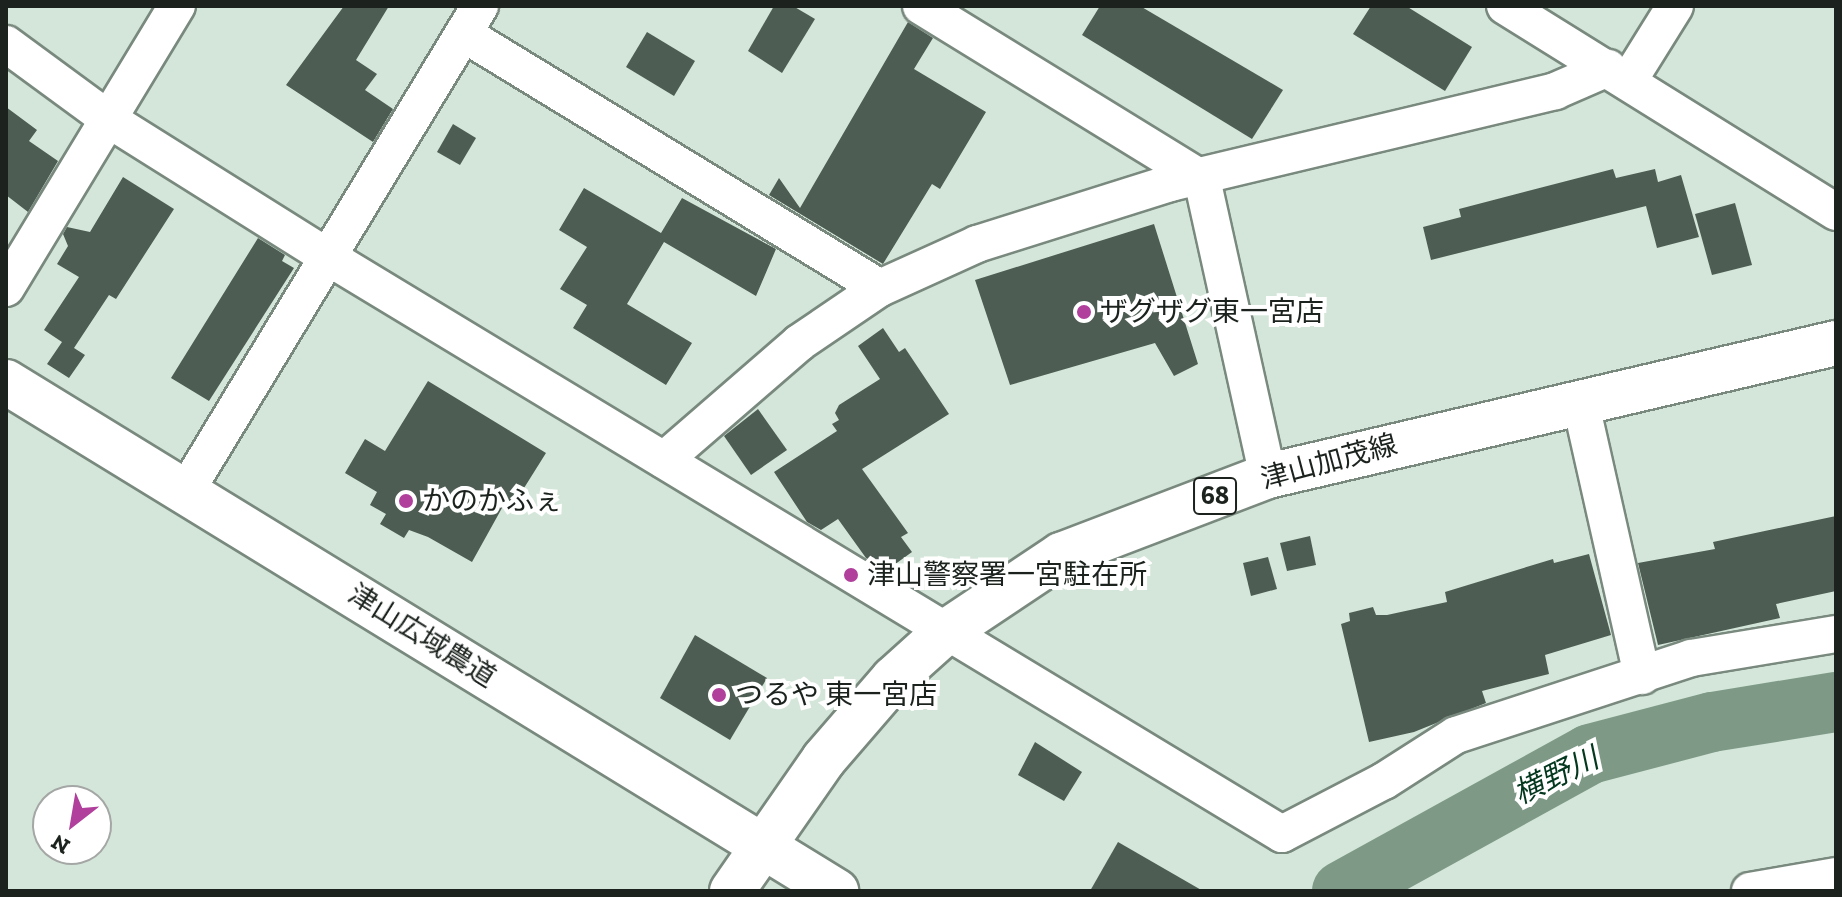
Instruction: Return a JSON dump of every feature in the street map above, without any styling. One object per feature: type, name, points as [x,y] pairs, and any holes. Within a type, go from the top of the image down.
[{"type":"main road","name":"津山加茂線","points":[[732,891],[824,759],[883,690],[944,633],[1061,555],[1268,476],[1580,400],[1836,343]]},
{"type":"main road","name":"津山広域農道","points":[[6,382],[836,891]]},
{"type":"street","points":[[6,288],[177,6]]},
{"type":"street","points":[[921,6],[1202,179],[1268,476]]},
{"type":"street","points":[[1505,6],[1619,74],[1836,212]]},
{"type":"street","points":[[664,460],[799,343],[880,288],[977,244],[1074,210],[1619,74],[1675,6]]},
{"type":"street","points":[[186,491],[472,20],[880,288]]},
{"type":"street","points":[[6,44],[108,119],[328,257],[944,633],[1282,834],[1384,781],[1456,735],[1691,658],[1836,634]]},
{"type":"street","points":[[1580,400],[1642,676]]},
{"type":"street","points":[[1750,891],[1836,876]]},
{"type":"building","points":[[344,6],[389,6],[356,60],[377,74],[365,90],[393,109],[373,142],[286,85]]},
{"type":"building","points":[[774,6],[793,6],[815,19],[782,73],[748,51]]},
{"type":"building","points":[[1100,6],[1140,6],[1283,90],[1252,139],[1082,35]]},
{"type":"building","points":[[1371,6],[1406,6],[1472,47],[1445,91],[1353,34]]},
{"type":"building","points":[[908,22],[933,38],[914,69],[986,112],[940,189],[932,184],[883,264],[769,195],[779,178],[800,208]]},
{"type":"building","points":[[647,32],[695,61],[674,96],[626,67]]},
{"type":"building","points":[[6,107],[37,130],[29,141],[58,161],[28,212],[6,195]]},
{"type":"building","points":[[453,124],[476,138],[460,165],[437,152]]},
{"type":"building","points":[[1613,169],[1616,178],[1655,169],[1658,182],[1681,175],[1699,237],[1657,248],[1646,206],[1431,260],[1423,227],[1461,217],[1459,209]]},
{"type":"building","points":[[123,177],[174,209],[116,299],[109,295],[74,348],[85,355],[69,378],[47,364],[62,342],[44,330],[79,277],[57,264],[68,246],[63,234],[67,227],[90,232]]},
{"type":"building","points":[[584,188],[661,233],[682,198],[776,249],[756,296],[664,242],[627,304],[692,343],[666,385],[573,328],[587,305],[560,289],[587,247],[559,230]]},
{"type":"building","points":[[1735,203],[1752,265],[1712,275],[1695,214]]},
{"type":"building","name":"ザグザグ東一宮店","points":[[1154,224],[1198,364],[1174,376],[1155,343],[1010,385],[975,280]]},
{"type":"building","points":[[258,238],[285,255],[282,261],[294,268],[209,401],[171,378]]},
{"type":"building","points":[[883,328],[899,352],[905,348],[949,414],[862,469],[908,533],[901,537],[912,552],[887,570],[866,558],[838,519],[821,530],[807,522],[774,472],[837,431],[832,424],[839,420],[835,413],[839,405],[880,379],[858,346]]},
{"type":"building","points":[[428,381],[546,453],[514,504],[507,499],[472,562],[428,537],[409,530],[404,538],[380,524],[386,514],[370,505],[377,492],[345,473],[365,439],[385,451]]},
{"type":"building","points":[[758,409],[787,450],[751,475],[724,436]]},
{"type":"building","points":[[1836,516],[1836,591],[1776,604],[1780,618],[1658,645],[1638,563],[1715,549],[1713,542]]},
{"type":"building","points":[[1310,536],[1316,565],[1287,571],[1280,543]]},
{"type":"building","points":[[1589,554],[1611,635],[1545,655],[1549,674],[1482,691],[1486,703],[1414,732],[1369,742],[1341,624],[1350,621],[1349,613],[1373,607],[1376,615],[1387,615],[1447,602],[1445,592],[1553,559],[1554,563]]},
{"type":"building","points":[[1268,557],[1277,589],[1251,596],[1243,563]]},
{"type":"building","points":[[695,635],[767,678],[730,740],[660,698]]},
{"type":"building","points":[[1035,742],[1082,772],[1064,801],[1018,775]]},
{"type":"building","points":[[1118,842],[1203,891],[1090,891]]},
{"type":"waterway","name":"横野川","points":[[1342,891],[1590,754],[1712,722],[1836,702]]},
{"type":"place","name":"ザグザグ東一宮店","points":[[1084,312]]},
{"type":"place","name":"かのかふぇ","points":[[406,501]]},
{"type":"place","name":"津山警察署一宮駐在所","points":[[851,575]]},
{"type":"place","name":"つるや 東一宮店","points":[[719,695]]}]
